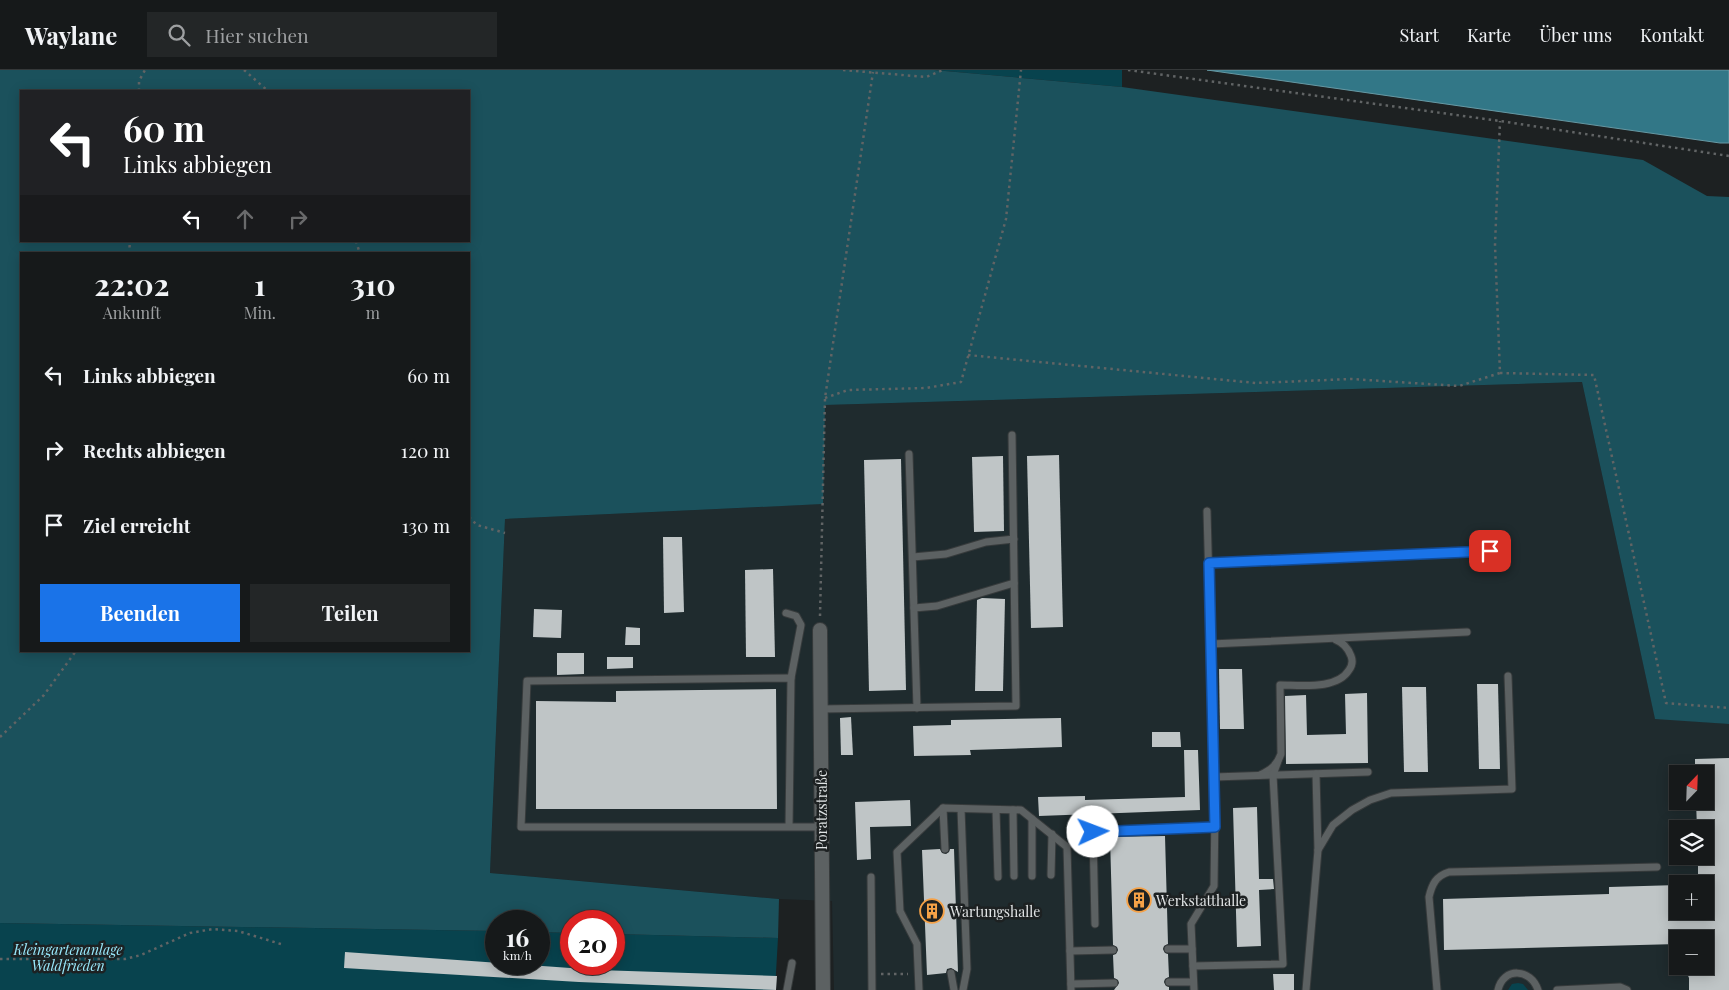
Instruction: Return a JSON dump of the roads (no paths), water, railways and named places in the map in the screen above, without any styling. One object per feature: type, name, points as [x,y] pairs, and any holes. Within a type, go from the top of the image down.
[{"type":"street","name":"Poratzstraße","points":[[820,630],[823,990]]},
{"type":"lane","points":[[820,709],[1016,706],[1012,435]]},
{"type":"lane","points":[[909,454],[917,708]]},
{"type":"lane","points":[[1194,990],[1191,924],[1214,886],[1215,827],[1207,511]]},
{"type":"lane","points":[[913,558],[946,554],[986,542],[1014,539]]},
{"type":"lane","points":[[1209,563],[1490,551]]},
{"type":"lane","points":[[914,608],[937,606],[1014,583]]},
{"type":"lane","points":[[786,613],[796,616],[801,625],[792,678],[789,827]]},
{"type":"lane","points":[[1211,644],[1467,632]]},
{"type":"lane","points":[[1193,966],[1283,964],[1273,775],[1281,754],[1280,685],[1330,684],[1343,678],[1351,669],[1353,660],[1349,649],[1342,642],[1332,638]]},
{"type":"lane","points":[[1318,850],[1333,825],[1339,820],[1370,800],[1391,793],[1512,789],[1508,676]]},
{"type":"lane","points":[[792,678],[527,680],[521,827],[821,827]]},
{"type":"lane","points":[[1260,775],[1268,771],[1278,761]]},
{"type":"lane","points":[[1214,777],[1368,772]]},
{"type":"lane","points":[[1306,990],[1318,850],[1316,774]]},
{"type":"lane","points":[[943,808],[945,849]]},
{"type":"lane","points":[[919,990],[918,944],[900,911],[896,852],[943,808],[1021,810],[1067,847],[1071,987],[1114,983]]},
{"type":"lane","points":[[961,809],[967,969],[963,990]]},
{"type":"lane","points":[[996,810],[998,877]]},
{"type":"lane","points":[[1013,810],[1014,876]]},
{"type":"lane","points":[[1032,818],[1032,876]]},
{"type":"lane","points":[[1095,924],[1093,832],[1215,827]]},
{"type":"lane","points":[[1051,875],[1052,834]]},
{"type":"lane","points":[[1436,990],[1429,897],[1436,878],[1442,874],[1449,872],[1657,867]]},
{"type":"lane","points":[[871,877],[872,990]]},
{"type":"lane","points":[[1168,949],[1192,949]]},
{"type":"lane","points":[[1070,951],[1113,950]]},
{"type":"lane","points":[[787,990],[792,963]]},
{"type":"lane","points":[[951,972],[954,990]]},
{"type":"lane","points":[[1498,990],[1503,980],[1508,975],[1515,973],[1528,975],[1533,979],[1538,990]]},
{"type":"lane","points":[[1169,982],[1193,982]]},
{"type":"lane","points":[[1557,990],[1620,987],[1627,990]]},
{"type":"place","name":"Werkstatthalle","points":[[1139,900]]},
{"type":"place","name":"Wartungshalle","points":[[932,911]]},
{"type":"park label","name":"Kleingartenanlage Waldfrieden","points":[[68,958]]}]
